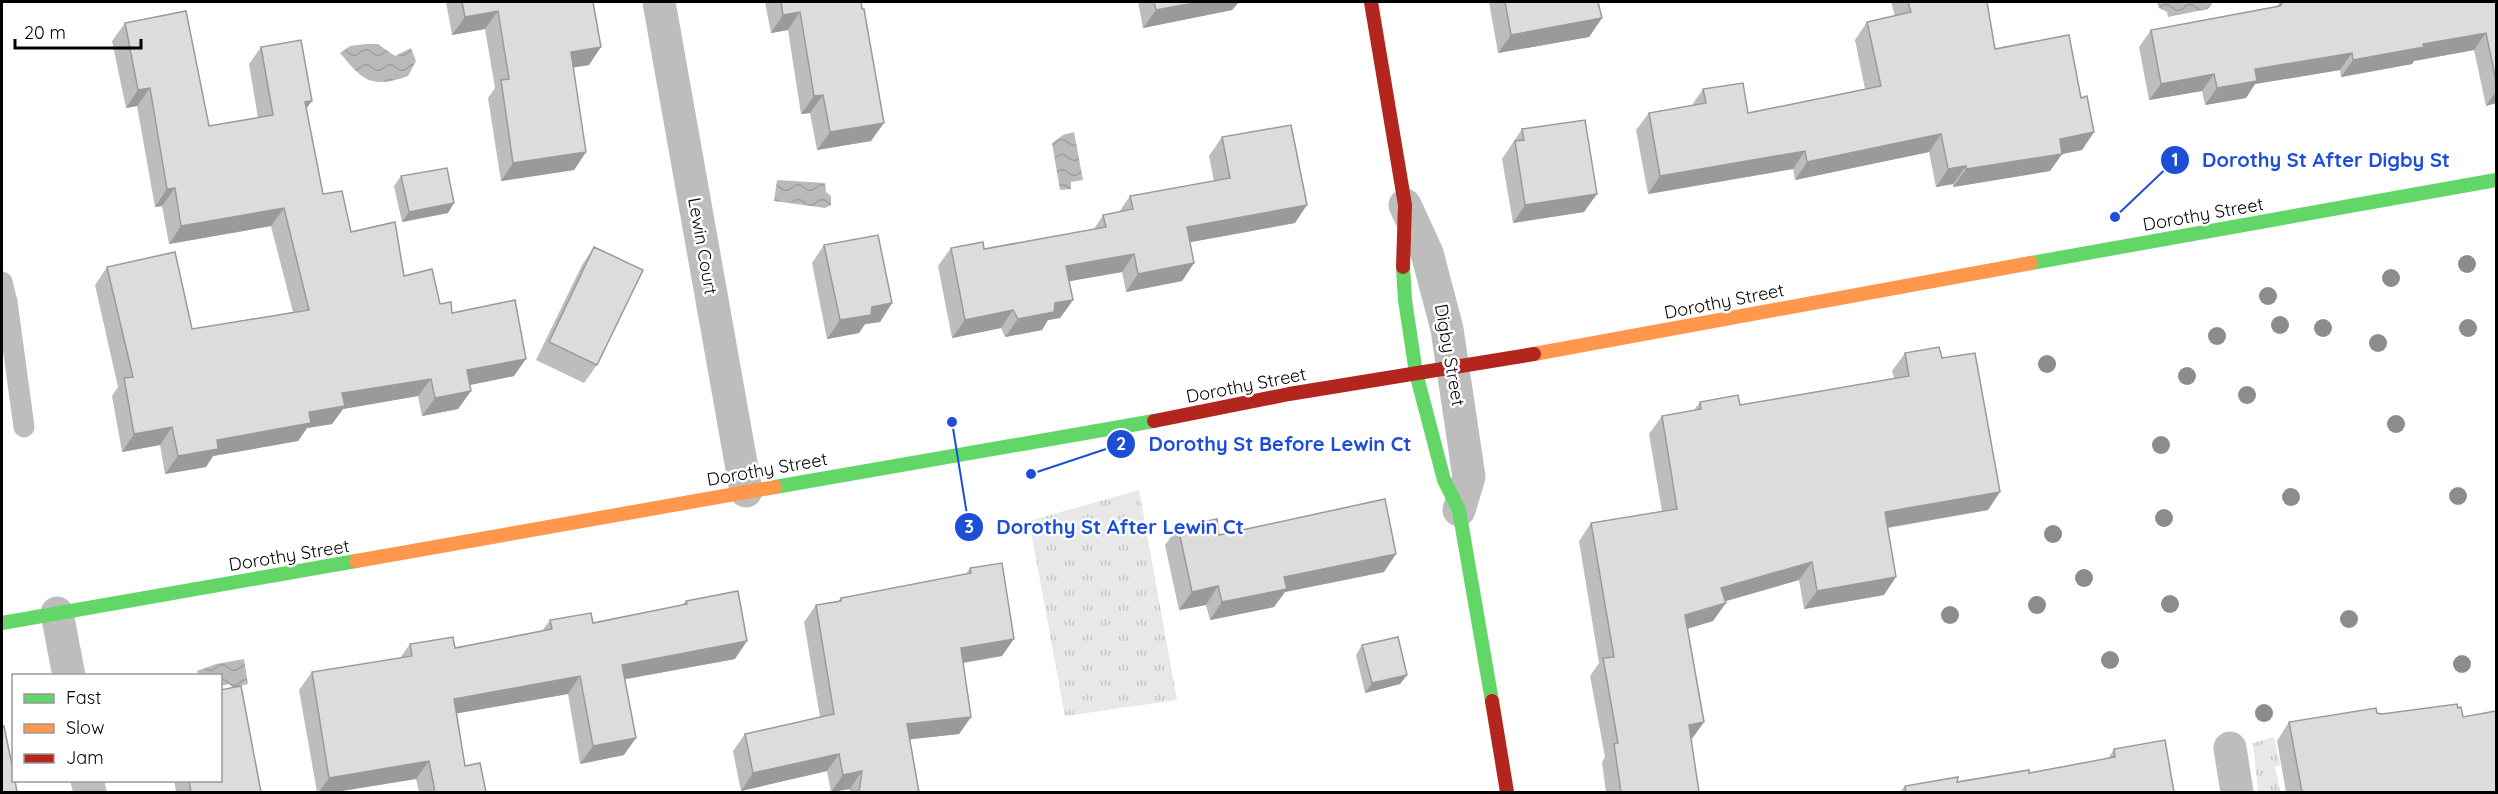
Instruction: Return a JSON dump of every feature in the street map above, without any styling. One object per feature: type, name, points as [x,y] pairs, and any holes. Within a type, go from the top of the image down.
[{"type":"main road","name":"Digby Street","points":[[1371,2],[1405,205],[1403,258],[1405,300],[1416,374],[1444,480],[1459,510],[1507,792]]},
{"type":"main road","name":"Dorothy Street","points":[[2,623],[1452,368],[2496,180]]},
{"type":"street","name":"Lewin Court","points":[[659,2],[746,491]]},
{"type":"street","name":"Digby Street","points":[[1405,205],[1430,263],[1447,329],[1469,477],[1459,510]]},
{"type":"street","points":[[57,614],[69,674]]},
{"type":"street","points":[[2230,748],[2237,792]]},
{"type":"lane","points":[[2,282],[7,302],[24,427]]},
{"type":"green space","points":[[1139,490],[1177,700],[1065,716],[1029,521]]},
{"type":"green space","points":[[2274,737],[2280,765],[2275,767],[2280,791],[2290,790],[2290,792],[2258,792],[2253,743]]},
{"type":"water","points":[[2157,2],[2213,2],[2208,9],[2168,17],[2167,12],[2159,8]]},
{"type":"water","points":[[378,44],[395,56],[411,48],[416,61],[408,76],[385,82],[369,80],[355,70],[340,53],[350,46]]},
{"type":"water","points":[[1074,132],[1083,180],[1071,182],[1071,189],[1060,190],[1052,143],[1063,135]]},
{"type":"water","points":[[777,180],[825,183],[826,192],[831,196],[831,205],[825,208],[774,201]]},
{"type":"water","points":[[244,659],[248,684],[233,688],[229,684],[222,686],[222,674],[198,674],[197,671],[216,664]]},
{"type":"building","points":[[462,2],[593,2],[601,47],[571,52],[586,152],[513,163],[501,80],[509,79],[498,11],[465,17]]},
{"type":"building","points":[[781,2],[861,2],[884,123],[830,132],[823,95],[814,96],[800,12],[783,15]]},
{"type":"building","points":[[1154,2],[1199,2],[1156,10]]},
{"type":"building","points":[[1505,2],[1598,2],[1602,18],[1511,35]]},
{"type":"building","points":[[1908,2],[1987,2],[1995,49],[2069,35],[2081,98],[2087,96],[2094,132],[2060,139],[2062,154],[1966,169],[1966,166],[1948,169],[1941,134],[1807,162],[1805,151],[1660,176],[1649,113],[1706,103],[1703,89],[1743,83],[1748,113],[1881,86],[1867,22],[1911,12]]},
{"type":"building","points":[[2283,2],[2496,2],[2496,81],[2486,33],[2353,60],[2352,53],[2255,69],[2257,81],[2217,88],[2214,74],[2161,84],[2151,30],[2280,6]]},
{"type":"building","points":[[186,11],[209,126],[273,115],[261,47],[301,40],[312,101],[305,102],[323,194],[342,191],[351,232],[395,222],[404,276],[432,269],[440,304],[451,302],[452,313],[515,300],[526,359],[467,370],[471,391],[435,398],[431,379],[342,393],[345,406],[309,412],[311,423],[217,440],[218,449],[178,456],[172,427],[134,434],[124,378],[133,377],[107,267],[175,252],[192,329],[309,310],[284,208],[181,226],[175,188],[167,189],[150,88],[138,90],[125,23]]},
{"type":"building","points":[[1585,120],[1597,194],[1525,205],[1515,141],[1524,140],[1522,129]]},
{"type":"building","points":[[1291,125],[1307,205],[1187,227],[1194,263],[1138,274],[1134,254],[1066,266],[1073,300],[1055,303],[1054,312],[1018,319],[1013,310],[965,320],[951,248],[983,242],[984,249],[1106,227],[1103,215],[1133,209],[1130,196],[1230,178],[1222,137]]},
{"type":"building","points":[[447,168],[454,203],[409,212],[401,176]]},
{"type":"building","points":[[878,235],[892,303],[872,307],[871,315],[840,320],[824,245]]},
{"type":"building","points":[[594,247],[643,270],[597,365],[549,342]]},
{"type":"building","points":[[1939,347],[1942,358],[1975,353],[2000,492],[1885,512],[1896,577],[1817,591],[1812,562],[1721,588],[1726,603],[1685,615],[1704,722],[1689,725],[1699,792],[1621,792],[1614,744],[1618,743],[1603,658],[1614,657],[1591,523],[1677,509],[1662,416],[1701,409],[1700,402],[1738,395],[1740,405],[1909,376],[1905,353]]},
{"type":"building","points":[[1385,499],[1396,554],[1284,577],[1287,589],[1222,602],[1218,586],[1192,592],[1178,527],[1217,519],[1219,535]]},
{"type":"building","points":[[1002,563],[1014,639],[961,648],[971,717],[907,724],[919,792],[859,792],[862,771],[843,775],[839,754],[753,773],[745,734],[834,714],[816,605],[841,601],[841,598],[971,573],[970,568]]},
{"type":"building","points":[[738,591],[747,641],[622,665],[636,738],[593,746],[580,676],[454,699],[465,766],[480,763],[486,792],[435,792],[429,761],[329,778],[312,672],[412,656],[410,644],[453,637],[455,648],[552,629],[550,620],[591,613],[593,623]]},
{"type":"building","points":[[1398,637],[1407,675],[1372,683],[1362,645]]},
{"type":"building","points":[[241,686],[261,792],[191,792],[189,782],[222,782],[222,690]]},
{"type":"building","points":[[2457,704],[2458,708],[2461,707],[2463,717],[2496,711],[2496,792],[2302,792],[2289,722],[2376,708],[2377,713],[2382,714]]},
{"type":"building","points":[[2,726],[4,726],[12,765],[12,782],[15,782],[17,792],[2,792]]},
{"type":"building","points":[[2165,740],[2174,792],[1906,792],[1905,786],[1958,777],[1957,782],[2029,770],[2029,773],[2115,757],[2114,749]]},
{"type":"traffic: fast","points":[[2031,263],[2496,180]]},
{"type":"traffic: fast","points":[[1403,267],[1405,300],[1416,373],[1444,480],[1459,510],[1492,701]]},
{"type":"traffic: fast","points":[[775,487],[1154,421]]},
{"type":"traffic: fast","points":[[2,623],[356,561]]},
{"type":"traffic: slow","points":[[1534,354],[2031,263]]},
{"type":"traffic: slow","points":[[356,561],[775,487]]},
{"type":"traffic: jam","points":[[1371,2],[1405,205],[1403,267]]},
{"type":"traffic: jam","points":[[1154,421],[1289,394],[1534,354]]},
{"type":"traffic: jam","points":[[1492,701],[1507,792]]},
{"type":"place","name":"Dorothy St After Digby St","points":[[2115,217]]},
{"type":"place","name":"Dorothy St After Lewin Ct","points":[[952,422]]},
{"type":"place","name":"Dorothy St Before Lewin Ct","points":[[1031,474]]}]
